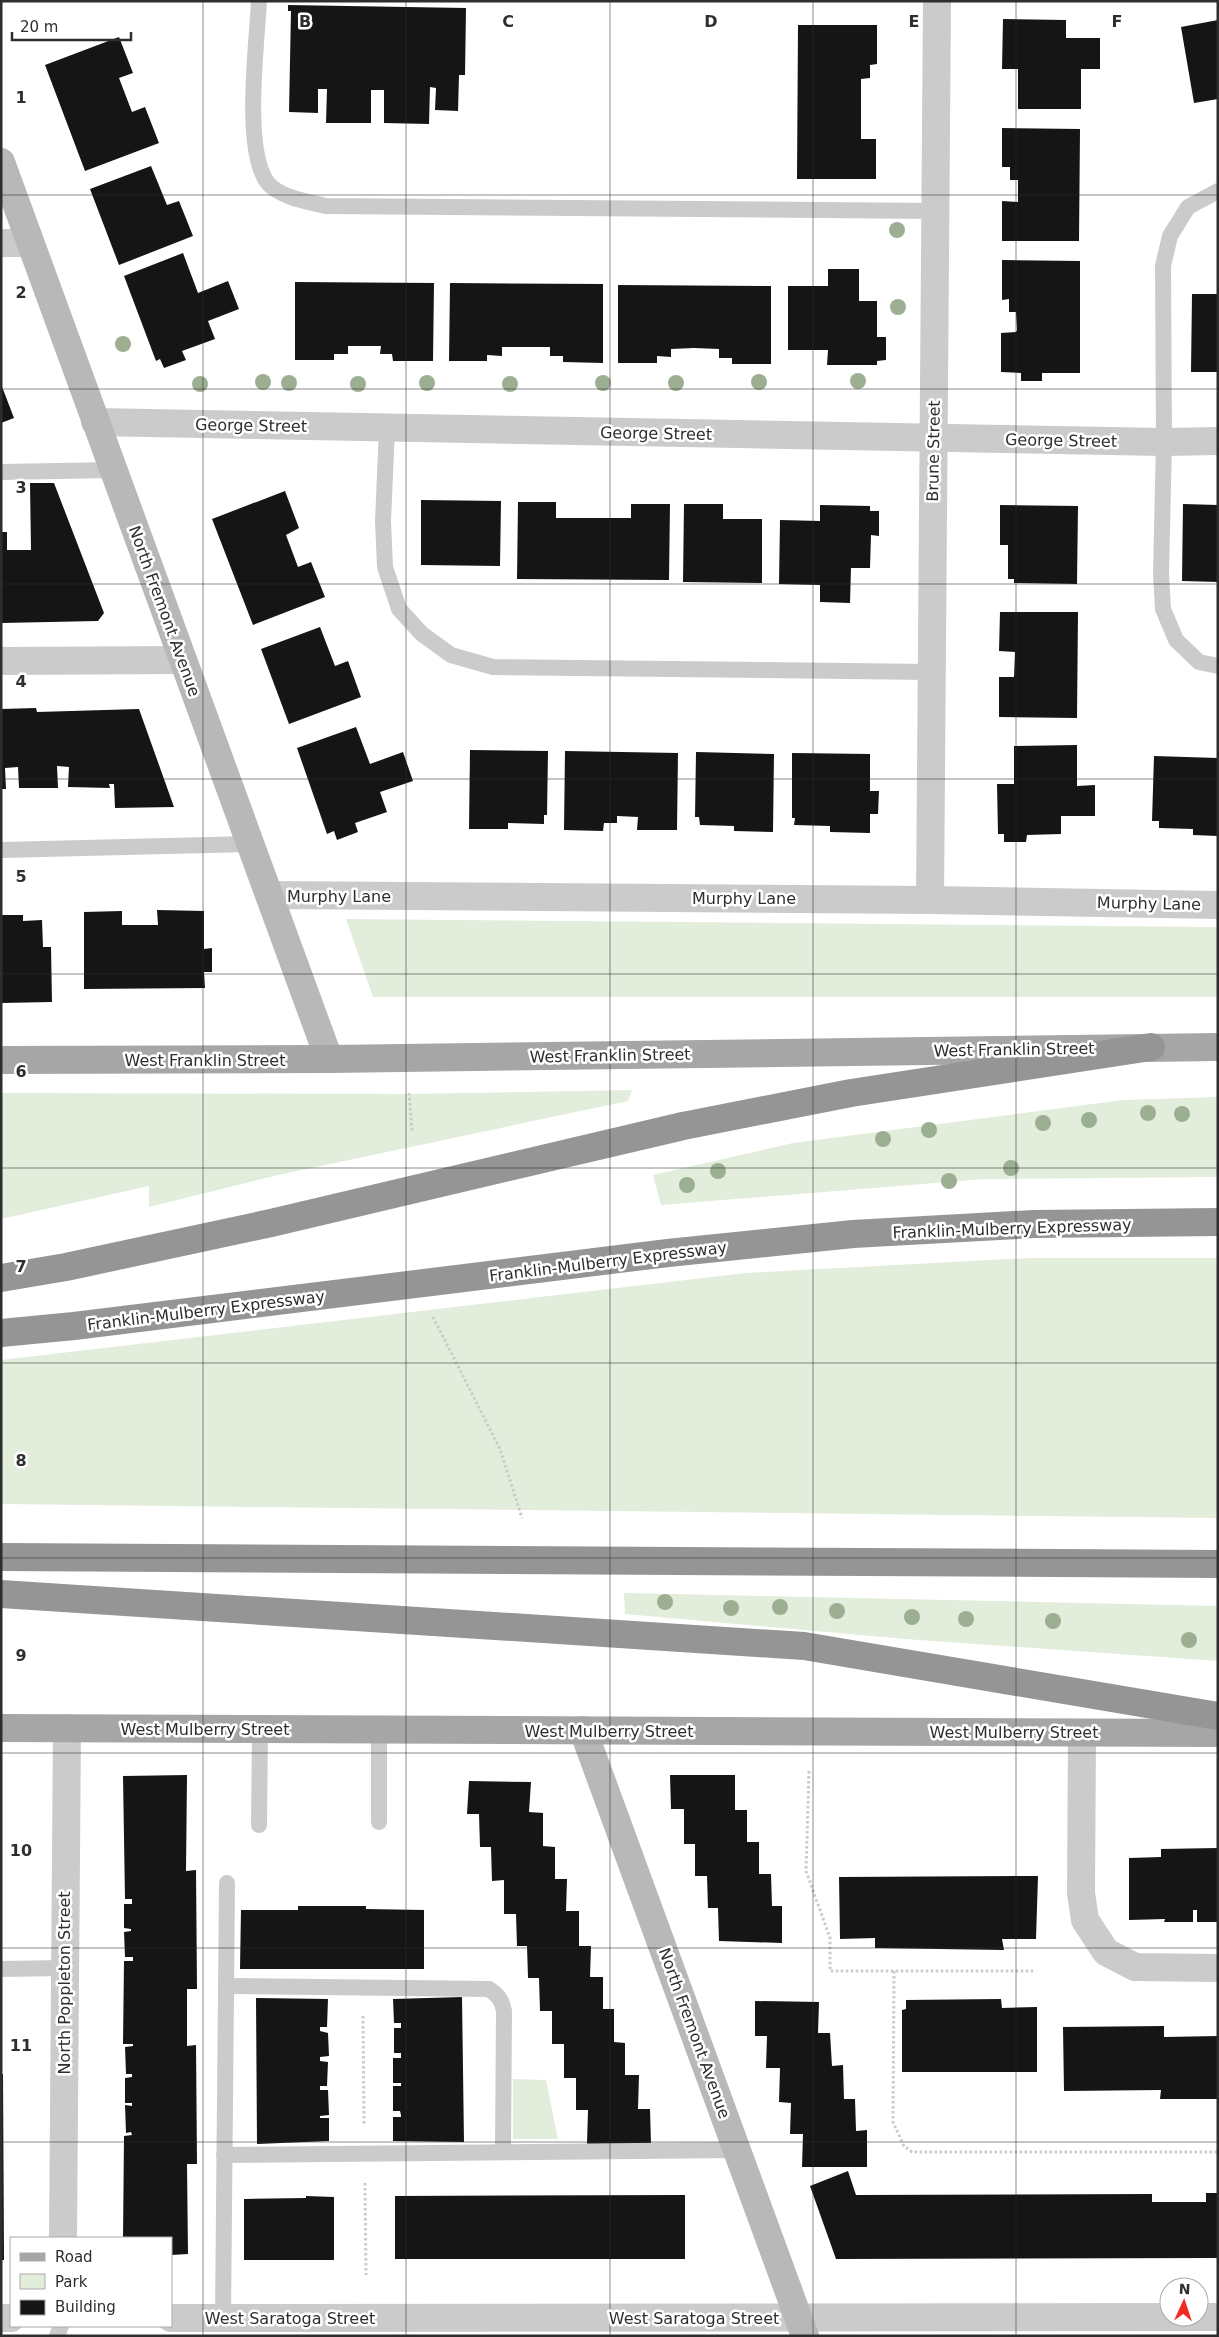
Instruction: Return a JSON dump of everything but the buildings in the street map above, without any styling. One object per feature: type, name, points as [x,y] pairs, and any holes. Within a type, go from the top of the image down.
[{"type":"highway","points":[[1,1278],[76,1265],[271,1223],[683,1126],[851,1093],[1151,1047]]},
{"type":"highway","name":"Franklin-Mulberry Expressway","points":[[1,1334],[668,1253],[853,1234],[1034,1224],[1218,1222]]},
{"type":"highway","points":[[1,1556],[1218,1564]]},
{"type":"highway","points":[[1,1594],[804,1646],[1218,1716]]},
{"type":"main road","name":"North Fremont Avenue","points":[[1,162],[329,1059]]},
{"type":"main road","name":"West Franklin Street","points":[[1,1060],[329,1059],[1218,1047]]},
{"type":"main road","name":"West Mulberry Street","points":[[1,1728],[1218,1733]]},
{"type":"main road","name":"North Fremont Avenue","points":[[583,1730],[738,2150],[801,2327]]},
{"type":"street","name":"Brune Street","points":[[930,900],[937,1]]},
{"type":"street","points":[[1,243],[30,243]]},
{"type":"street","name":"George Street","points":[[95,422],[1164,442],[1218,441]]},
{"type":"street","points":[[1,661],[183,660]]},
{"type":"street","name":"Murphy Lane","points":[[269,895],[1218,904]]},
{"type":"street","name":"North Poppleton Street","points":[[63,2237],[67,1728]]},
{"type":"street","points":[[1082,1733],[1081,1893],[1085,1920],[1106,1952],[1135,1967],[1218,1968]]},
{"type":"street","name":"West Saratoga Street","points":[[172,2318],[223,2318],[366,2327],[801,2327],[1218,2317]]},
{"type":"lane","points":[[259,1],[253,122],[256,155],[268,183],[289,196],[326,206],[935,210]]},
{"type":"lane","points":[[1218,191],[1188,206],[1170,236],[1163,266],[1164,442],[1161,574],[1163,609],[1176,640],[1199,662],[1218,666]]},
{"type":"lane","points":[[386,428],[383,521],[386,567],[399,609],[422,634],[451,655],[493,667],[932,672]]},
{"type":"lane","points":[[1,472],[113,470]]},
{"type":"lane","points":[[1,850],[250,844]]},
{"type":"lane","points":[[259,1825],[260,1729]]},
{"type":"lane","points":[[379,1730],[380,1822]]},
{"type":"lane","points":[[223,2318],[227,1883]]},
{"type":"lane","points":[[1,1969],[64,1968]]},
{"type":"lane","points":[[227,1986],[489,1988],[497,1994],[502,2002],[504,2011],[503,2152]]},
{"type":"lane","points":[[224,2155],[738,2150]]},
{"type":"path","points":[[409,1090],[412,1131]]},
{"type":"path","points":[[433,1317],[500,1450],[522,1518]]},
{"type":"path","points":[[809,1771],[806,1871],[830,1938],[830,1971],[1033,1971]]},
{"type":"path","points":[[894,1971],[893,2122],[904,2146],[912,2152],[1218,2152]]},
{"type":"green space","points":[[346,919],[1218,927],[1218,997],[373,997]]},
{"type":"green space","points":[[632,1090],[628,1101],[278,1175],[149,1207],[149,1186],[1,1219],[1,1093],[409,1094]]},
{"type":"green space","points":[[1218,1097],[1218,1177],[985,1179],[661,1205],[653,1175],[793,1143],[1123,1100]]},
{"type":"green space","points":[[1029,1258],[1218,1258],[1218,1518],[1,1504],[1,1360],[746,1273]]},
{"type":"green space","points":[[624,1593],[1218,1606],[1218,1661],[905,1639],[625,1614]]},
{"type":"green space","points":[[513,2079],[546,2080],[558,2139],[513,2139]]}]
